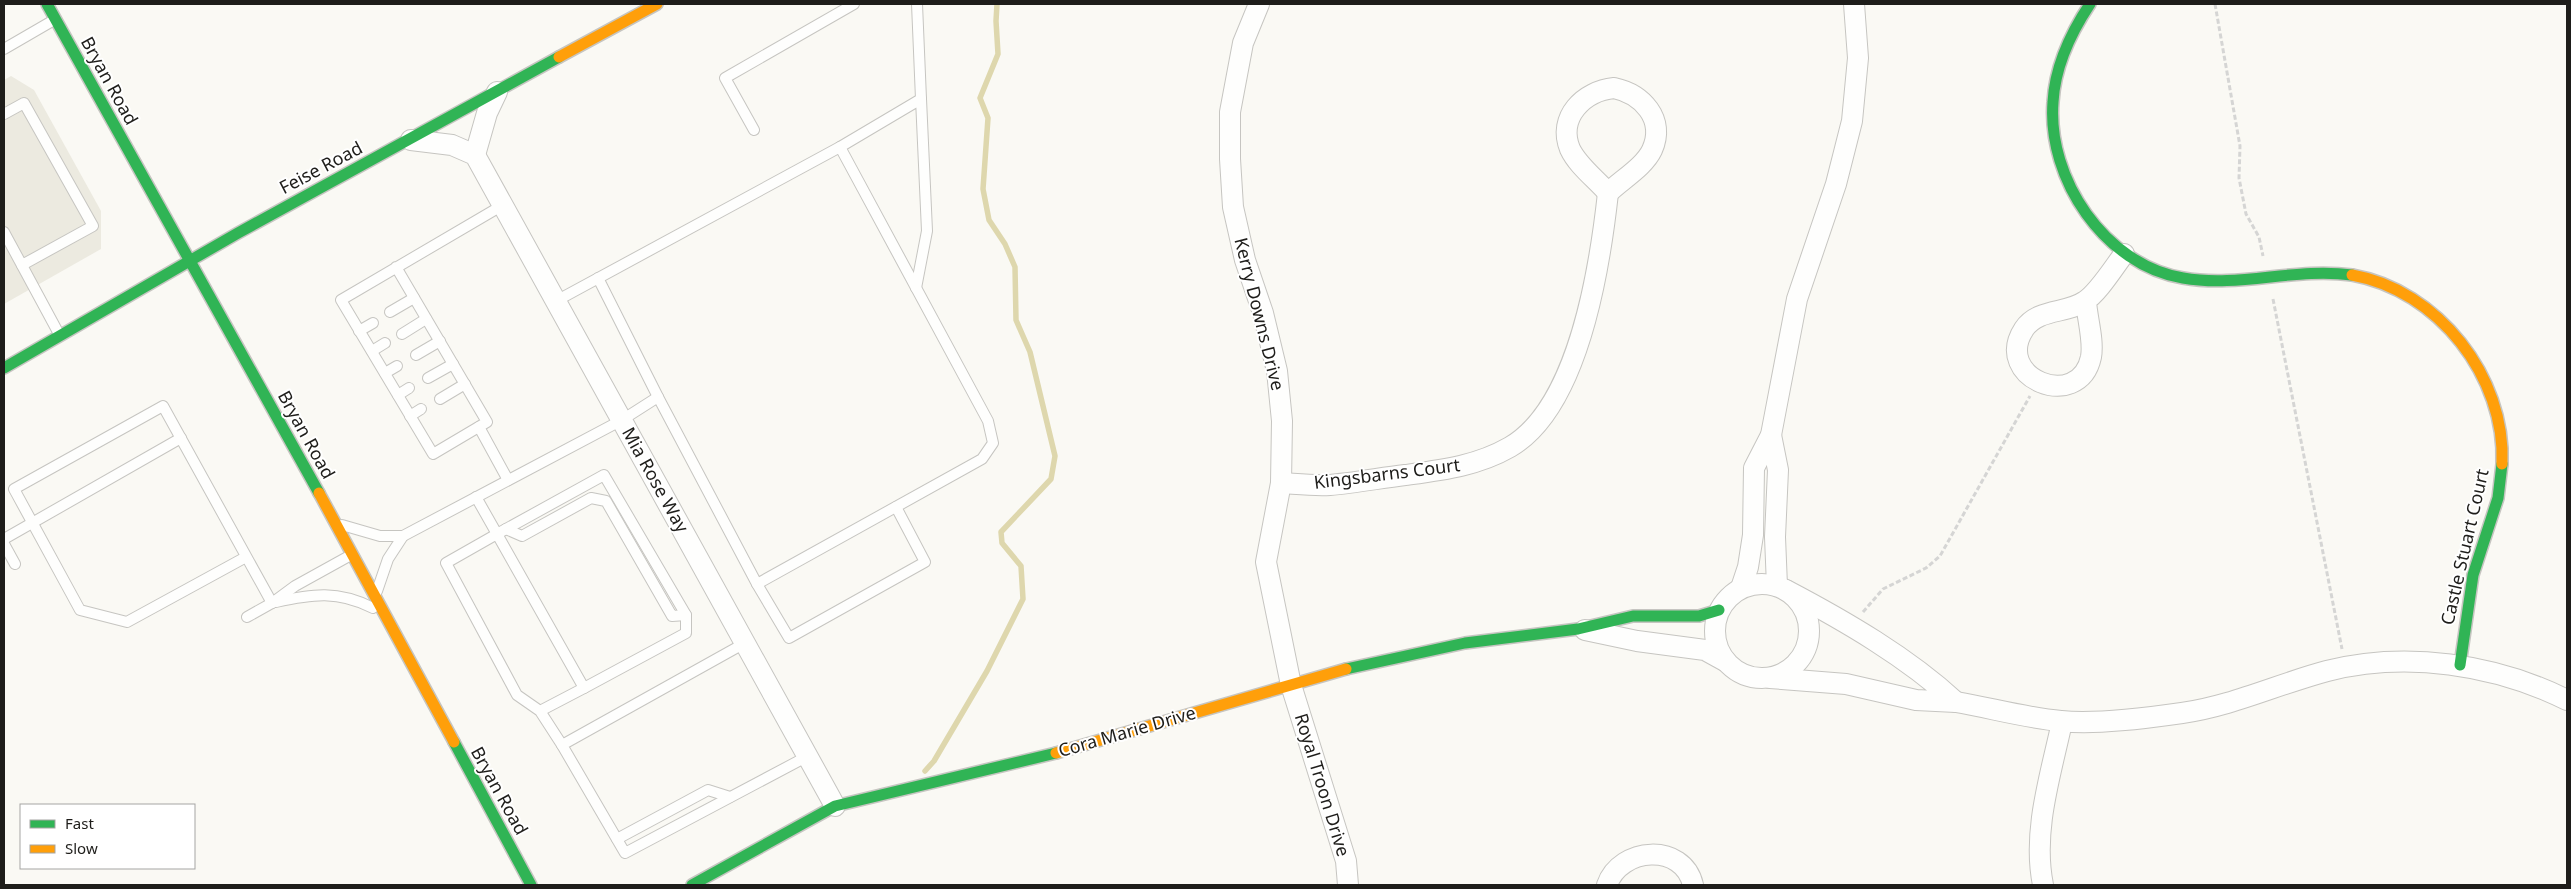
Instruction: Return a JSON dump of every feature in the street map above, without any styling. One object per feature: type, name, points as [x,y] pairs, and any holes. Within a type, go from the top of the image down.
[{"type":"street","name":"Bryan Road","points":[[47,4],[352,554],[531,885]]},
{"type":"street","name":"Feise Road","points":[[4,368],[190,261],[657,4]]},
{"type":"street","name":"Kerry Downs Drive","points":[[1259,4],[1243,43],[1230,112],[1230,159],[1235,216],[1245,260],[1263,313],[1277,372],[1282,421],[1281,483],[1266,562],[1291,685]]},
{"type":"street","points":[[1741,588],[1748,567],[1753,535],[1754,468],[1771,435],[1797,299],[1836,184],[1852,121],[1858,58],[1854,4]]},
{"type":"street","name":"Castle Stuart Court","points":[[2090,4],[2076,23],[2063,56],[2054,86],[2052,118],[2058,157],[2070,188],[2089,220],[2124,254],[2144,266],[2177,278],[2226,282],[2307,273],[2356,277],[2389,285],[2416,300],[2441,319],[2466,349],[2494,402],[2502,430],[2502,471],[2495,508],[2474,570],[2465,614],[2460,665]]},
{"type":"street","points":[[1614,88],[1628,91],[1640,98],[1649,109],[1655,122],[1656,137],[1652,150],[1643,162],[1608,193],[1577,160],[1570,149],[1567,134],[1569,121],[1576,106],[1586,96],[1599,90],[1614,88]]},
{"type":"street","points":[[411,140],[452,145],[475,155],[484,121],[497,92]]},
{"type":"street","name":"Mia Rose Way","points":[[475,155],[835,806]]},
{"type":"street","name":"Kingsbarns Court","points":[[1281,483],[1328,485],[1462,467],[1511,446],[1530,432],[1545,415],[1557,395],[1581,331],[1600,256],[1608,193]]},
{"type":"street","points":[[2086,300],[2092,349],[2086,369],[2075,380],[2059,386],[2049,386],[2032,379],[2021,363],[2018,354],[2019,343],[2024,329],[2035,319],[2045,314],[2086,300],[2124,254]]},
{"type":"street","points":[[1770,678],[1796,664],[1806,648],[1808,639],[1808,620],[1805,611],[1800,602],[1781,588],[1775,537],[1778,470],[1771,435]]},
{"type":"street","points":[[1956,702],[1929,677],[1818,607],[1781,588],[1759,584],[1741,588],[1728,597],[1719,610],[1714,624],[1715,640],[1725,661],[1745,676],[1846,684],[1916,700],[1956,702],[2062,722],[2135,719],[2184,713],[2232,702],[2326,671],[2397,663],[2460,665],[2521,681],[2567,700]]},
{"type":"street","name":"Cora Marie Drive","points":[[692,885],[835,806],[1028,761],[1357,666],[1465,643],[1578,629],[1633,616],[1699,616],[1719,610]]},
{"type":"street","name":"Cora Marie Drive","points":[[1578,629],[1637,641],[1705,650],[1725,661]]},
{"type":"street","name":"Royal Troon Drive","points":[[1291,685],[1346,861],[1348,885]]},
{"type":"street","points":[[2043,885],[2040,848],[2042,814],[2062,722]]},
{"type":"street","points":[[1607,885],[1616,870],[1627,860],[1642,854],[1657,854],[1671,859],[1684,868],[1693,885]]},
{"type":"lane","points":[[754,130],[725,78],[854,4]]},
{"type":"lane","points":[[916,288],[927,231],[917,4]]},
{"type":"lane","points":[[4,49],[55,19]]},
{"type":"lane","points":[[556,301],[840,147],[921,99]]},
{"type":"lane","points":[[4,114],[24,103],[93,226],[22,265]]},
{"type":"lane","points":[[757,584],[982,459],[993,443],[988,421],[840,147]]},
{"type":"lane","points":[[396,267],[487,422],[433,454],[341,300],[396,267],[503,205]]},
{"type":"lane","points":[[4,232],[60,335]]},
{"type":"lane","points":[[598,278],[658,397],[757,584],[788,638],[926,562],[896,507]]},
{"type":"lane","points":[[390,312],[414,298]]},
{"type":"lane","points":[[402,334],[426,319]]},
{"type":"lane","points":[[359,331],[373,323]]},
{"type":"lane","points":[[416,355],[440,341]]},
{"type":"lane","points":[[372,351],[385,344]]},
{"type":"lane","points":[[428,378],[453,364]]},
{"type":"lane","points":[[384,373],[397,366]]},
{"type":"lane","points":[[440,399],[465,384]]},
{"type":"lane","points":[[398,395],[409,388]]},
{"type":"lane","points":[[334,522],[380,536],[403,536],[622,420],[658,397]]},
{"type":"lane","points":[[246,557],[127,622],[80,610],[14,489],[163,406],[272,603]]},
{"type":"lane","points":[[410,416],[421,409]]},
{"type":"lane","points":[[479,427],[508,480]]},
{"type":"lane","points":[[4,539],[181,438]]},
{"type":"lane","points":[[540,711],[686,632],[686,615],[604,475],[446,563],[517,695],[540,711],[625,853],[808,756]]},
{"type":"lane","points":[[476,497],[501,531],[584,688]]},
{"type":"lane","points":[[501,531],[522,536],[591,498],[606,501],[672,616],[686,615]]},
{"type":"lane","points":[[375,599],[388,559],[403,536]]},
{"type":"lane","points":[[4,544],[15,564]]},
{"type":"lane","points":[[247,617],[272,603],[295,586],[352,554]]},
{"type":"lane","points":[[272,603],[311,594],[323,595],[362,602],[383,613]]},
{"type":"lane","points":[[562,745],[745,643]]},
{"type":"lane","points":[[617,839],[708,790],[730,797]]},
{"type":"path","points":[[2215,4],[2240,146],[2239,178],[2246,214],[2259,237],[2264,259]]},
{"type":"path","points":[[2271,292],[2343,654]]},
{"type":"path","points":[[1860,617],[1883,589],[1930,566],[1940,556],[2032,393]]},
{"type":"shaded area","points":[[11,76],[34,90],[101,211],[101,249],[4,304],[4,80]]},
{"type":"waterway","points":[[925,771],[934,761],[987,671],[1023,599],[1021,566],[1002,543],[1001,532],[1051,479],[1055,456],[1030,352],[1016,320],[1015,267],[1005,244],[989,220],[983,189],[988,118],[980,98],[998,54],[997,4]]},
{"type":"traffic: fast","points":[[47,4],[319,493]]},
{"type":"traffic: fast","points":[[2090,4],[2076,27],[2060,63],[2054,89],[2054,131],[2060,160],[2071,188],[2086,214],[2106,237],[2129,256],[2155,270],[2183,278],[2225,281],[2331,273],[2352,275]]},
{"type":"traffic: fast","points":[[4,368],[238,233],[559,57]]},
{"type":"traffic: fast","points":[[2460,665],[2473,575],[2498,498],[2502,464]]},
{"type":"traffic: fast","points":[[1346,669],[1465,643],[1578,629],[1633,616],[1699,616],[1719,610]]},
{"type":"traffic: fast","points":[[454,742],[531,885]]},
{"type":"traffic: fast","points":[[692,885],[835,806],[1056,753]]},
{"type":"traffic: slow","points":[[559,57],[657,4]]},
{"type":"traffic: slow","points":[[2352,275],[2383,284],[2412,299],[2438,318],[2461,342],[2479,370],[2492,400],[2500,432],[2502,464]]},
{"type":"traffic: slow","points":[[319,493],[454,742]]},
{"type":"traffic: slow","points":[[1056,753],[1346,669]]}]
